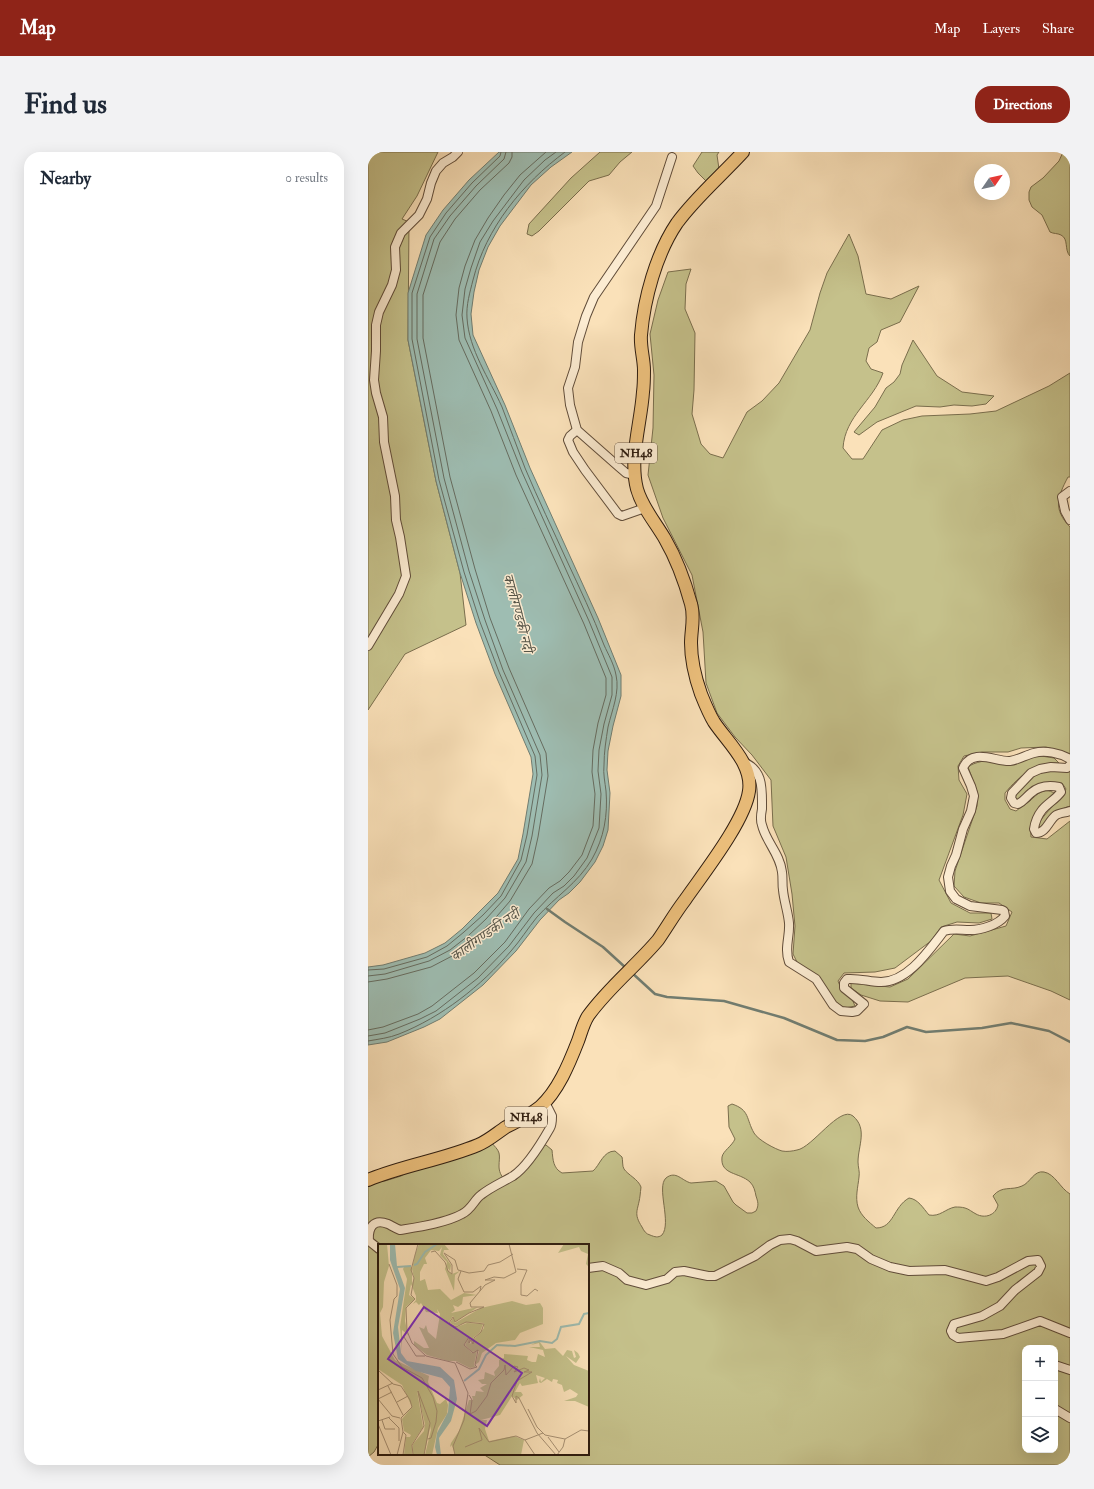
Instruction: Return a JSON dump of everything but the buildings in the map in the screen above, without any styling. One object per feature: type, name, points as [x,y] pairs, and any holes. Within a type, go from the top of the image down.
[{"type":"highway","name":"NH48","points":[[368,1180],[404,1166],[424,1162],[479,1145],[524,1118],[549,1097],[568,1064],[588,1016],[604,996],[658,940],[733,829],[750,790],[748,772],[735,749],[714,722],[702,696],[691,658],[693,617],[692,606],[670,549],[645,508],[637,488],[635,475],[643,393],[644,369],[641,334],[648,293],[657,265],[663,249],[678,223],[691,207],[743,152]]},
{"type":"street","points":[[368,646],[399,594],[406,576],[396,520],[395,496],[384,442],[383,417],[374,380],[376,325],[379,312],[392,285],[396,270],[396,247],[401,233],[419,215],[427,200],[431,183],[436,171],[443,162],[453,157],[458,152]]},
{"type":"street","points":[[635,475],[626,473],[577,430],[570,405],[568,388],[575,367],[578,342],[594,297],[656,206],[672,157]]},
{"type":"street","points":[[577,430],[570,436],[568,440],[569,444],[585,470],[618,514],[622,516],[645,508]]},
{"type":"street","points":[[1070,491],[1062,497],[1065,511],[1070,520]]},
{"type":"street","points":[[741,760],[750,764],[759,777],[762,792],[761,824],[770,845],[781,862],[783,873],[782,889],[788,910],[789,925],[786,952],[789,962],[816,979],[833,1005],[841,1011],[852,1012],[861,1008],[864,1004],[844,988],[844,983],[848,979],[858,978],[880,982],[891,981],[915,966],[944,931],[982,928],[997,923],[1005,916],[1004,911],[1002,910],[976,908],[961,902],[950,891],[948,877],[963,829],[972,811],[974,796],[963,768],[965,762],[973,758],[985,756],[1002,761],[1012,760],[1036,752],[1063,755],[1070,759]]},
{"type":"street","points":[[1070,765],[1067,768],[1051,767],[1040,769],[1031,773],[1012,793],[1011,798],[1014,803],[1018,804],[1023,802],[1031,793],[1042,786],[1059,787],[1061,792],[1041,811],[1034,829],[1036,833],[1040,833],[1044,830],[1055,815],[1070,811]]},
{"type":"street","points":[[378,1248],[369,1241],[368,1232],[373,1225],[379,1222],[389,1224],[400,1230],[454,1218],[464,1214],[473,1206],[480,1196],[519,1171],[544,1140],[550,1127],[552,1116],[548,1108],[540,1106]]},
{"type":"street","points":[[589,1268],[603,1266],[619,1273],[626,1280],[646,1285],[667,1279],[675,1272],[684,1271],[715,1276],[755,1256],[780,1240],[790,1239],[816,1251],[847,1247],[857,1249],[871,1259],[890,1267],[909,1271],[945,1270],[986,1280],[998,1277],[1028,1261],[1038,1260],[1042,1266],[1038,1272],[1020,1286],[1000,1306],[982,1316],[954,1324],[951,1332],[958,1338],[1003,1334],[1040,1321],[1070,1333]]},
{"type":"street","points":[[1058,1366],[1070,1370]]},
{"type":"street","points":[[1058,1411],[1070,1418]]},
{"type":"shaded area","points":[[368,152],[438,152],[417,196],[402,219],[409,222],[408,340],[436,481],[460,573],[466,625],[405,654],[368,710]]},
{"type":"shaded area","points":[[600,152],[632,152],[620,162],[609,175],[589,181],[539,231],[532,236],[527,234],[529,224],[571,178]]},
{"type":"shaded area","points":[[702,152],[719,152],[717,155],[719,169],[706,181],[693,166]]},
{"type":"shaded area","points":[[1063,152],[1070,152],[1070,256],[1067,251],[1065,239],[1060,234],[1050,232],[1042,215],[1032,207],[1029,200],[1029,192],[1031,187],[1043,178],[1059,161]]},
{"type":"shaded area","points":[[849,234],[858,256],[866,294],[891,299],[919,286],[900,322],[881,330],[877,342],[869,348],[866,361],[871,369],[883,373],[873,392],[854,418],[845,437],[843,448],[852,459],[863,459],[882,430],[903,420],[922,416],[970,414],[996,411],[1049,386],[1070,373],[1070,477],[1068,477],[1064,484],[1058,503],[1061,515],[1070,527],[1070,756],[1064,752],[1046,747],[1021,748],[1008,752],[982,752],[964,756],[958,766],[959,780],[967,794],[963,815],[939,880],[951,903],[970,913],[991,913],[992,919],[979,923],[957,922],[941,927],[931,941],[895,968],[875,972],[844,973],[838,981],[842,991],[852,999],[855,1006],[845,1008],[837,1003],[797,962],[793,954],[795,926],[792,894],[786,857],[773,826],[771,780],[717,713],[706,683],[703,632],[692,575],[663,518],[648,475],[653,428],[654,375],[650,334],[658,300],[668,272],[691,269],[686,284],[685,309],[695,333],[692,414],[701,444],[710,454],[723,458],[747,412],[762,401],[779,383],[810,330],[827,273]]},
{"type":"shaded area","points":[[913,340],[937,376],[962,392],[994,396],[986,404],[972,406],[916,406],[877,422],[859,435],[854,432],[875,407],[886,388],[894,382],[900,374],[902,365]]},
{"type":"shaded area","points":[[1041,756],[1054,758],[1059,763],[1043,765],[1029,771],[1016,781],[1005,793],[1005,800],[1010,809],[1016,811],[1041,792],[1050,791],[1054,793],[1036,812],[1032,823],[1031,837],[1047,839],[1070,821],[1070,1000],[1051,991],[1008,976],[965,978],[908,1002],[880,1001],[861,995],[851,988],[851,983],[890,987],[908,979],[954,934],[970,936],[1006,926],[1012,912],[999,903],[981,903],[964,897],[954,886],[955,871],[977,806],[977,791],[968,767],[982,761],[1003,758]]},
{"type":"shaded area","points":[[1070,768],[1070,806],[1057,812],[1041,829],[1038,825],[1041,820],[1066,789],[1062,783],[1042,783],[1017,801],[1014,799],[1023,785],[1037,774]]},
{"type":"shaded area","points":[[732,1104],[738,1106],[745,1112],[751,1128],[756,1136],[771,1146],[784,1151],[794,1151],[803,1148],[841,1116],[847,1114],[853,1116],[858,1121],[861,1132],[858,1156],[859,1175],[857,1203],[863,1216],[876,1228],[886,1225],[900,1206],[909,1198],[918,1202],[929,1215],[936,1215],[951,1208],[963,1207],[979,1215],[990,1215],[993,1214],[998,1205],[993,1196],[1000,1190],[1022,1186],[1037,1173],[1044,1172],[1051,1175],[1070,1194],[1070,1465],[500,1465],[485,1455],[589,1455],[589,1244],[378,1244],[378,1445],[374,1452],[368,1457],[368,1183],[385,1181],[401,1176],[417,1167],[492,1143],[499,1153],[500,1173],[504,1178],[510,1181],[517,1179],[542,1146],[546,1145],[552,1150],[555,1166],[562,1173],[593,1171],[607,1153],[615,1151],[622,1157],[624,1169],[638,1182],[641,1187],[637,1212],[639,1222],[646,1233],[658,1237],[662,1235],[665,1229],[663,1183],[666,1178],[673,1175],[691,1183],[716,1181],[724,1186],[736,1205],[747,1213],[756,1211],[758,1202],[750,1182],[727,1170],[722,1163],[723,1155],[735,1139],[729,1127],[728,1106]]},
{"type":"water","name":"कालीगण्डकी नदी","points":[[499,152],[572,152],[551,167],[531,185],[500,226],[488,247],[479,270],[471,314],[473,335],[505,405],[530,468],[598,618],[621,675],[621,696],[608,751],[607,770],[610,793],[608,830],[603,846],[595,862],[580,882],[559,900],[540,920],[516,951],[483,985],[440,1019],[387,1042],[368,1045],[368,967],[383,965],[425,953],[445,943],[462,929],[498,893],[518,859],[533,774],[531,757],[495,674],[476,623],[460,573],[436,481],[408,340],[408,293],[426,235],[443,210],[469,180]]},
{"type":"waterway","points":[[547,909],[603,947],[626,968]]},
{"type":"waterway","points":[[631,972],[655,994],[667,997],[724,1001],[784,1018],[837,1040],[865,1041],[883,1037],[907,1027],[926,1032],[982,1028],[1011,1023],[1049,1031],[1070,1042]]}]
